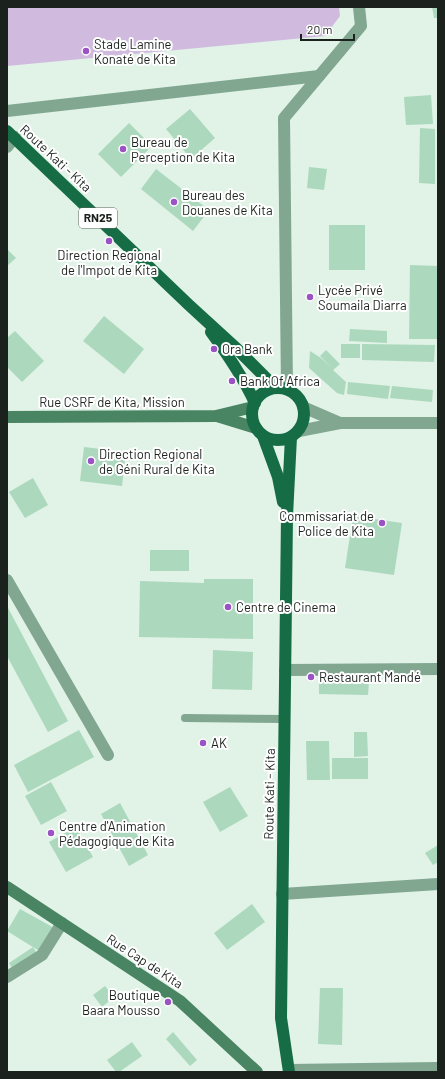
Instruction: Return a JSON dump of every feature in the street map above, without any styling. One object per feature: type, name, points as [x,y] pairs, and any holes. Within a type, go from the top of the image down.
[{"type":"main road","name":"Route Kati - Kita","points":[[11,134],[237,349],[282,388],[296,394],[302,403],[304,413],[303,422],[295,434],[287,516],[281,1018],[289,1071]]},
{"type":"main road","name":"Route Kati - Kita","points":[[189,304],[227,353],[246,384],[254,405],[252,417],[278,477],[287,516]]},
{"type":"main road","points":[[254,405],[258,397],[266,390],[282,388]]},
{"type":"main road","points":[[259,432],[273,440],[282,440],[295,434]]},
{"type":"street","points":[[282,388],[284,118],[361,26],[359,7]]},
{"type":"street","points":[[7,111],[319,76]]},
{"type":"street","points":[[7,147],[11,134]]},
{"type":"street","points":[[216,416],[254,405]]},
{"type":"street","points":[[303,407],[340,423]]},
{"type":"street","name":"Rue CSRF de Kita, Mission","points":[[7,416],[216,416]]},
{"type":"street","points":[[216,416],[259,432]]},
{"type":"street","points":[[295,434],[340,423],[438,423]]},
{"type":"street","points":[[7,580],[108,755]]},
{"type":"street","points":[[285,670],[438,670]]},
{"type":"street","points":[[282,894],[438,884]]},
{"type":"street","name":"Rue Cap de Kita","points":[[7,887],[180,1001],[257,1072]]},
{"type":"street","points":[[7,977],[42,955],[62,923]]},
{"type":"street","points":[[289,1071],[438,1068]]},
{"type":"lane","points":[[185,718],[284,719]]},
{"type":"shaded area","name":"Stade Lamine Konaté de Kita","points":[[7,7],[339,7],[340,16],[325,36],[7,66]]},
{"type":"building","points":[[432,7],[438,7],[438,18],[434,18]]},
{"type":"building","points":[[431,95],[433,124],[406,125],[404,97]]},
{"type":"building","points":[[190,109],[215,138],[191,159],[166,129]]},
{"type":"building","points":[[129,123],[152,146],[121,177],[98,154]]},
{"type":"building","points":[[420,128],[435,129],[435,184],[419,183]]},
{"type":"building","points":[[309,167],[327,169],[324,190],[307,188]]},
{"type":"building","points":[[156,169],[209,210],[193,231],[141,189]]},
{"type":"building","points":[[329,225],[365,225],[365,270],[329,270]]},
{"type":"building","points":[[7,249],[16,258],[7,266]]},
{"type":"building","points":[[410,265],[438,266],[437,339],[409,339]]},
{"type":"building","points":[[104,316],[144,349],[124,374],[83,341]]},
{"type":"building","points":[[350,329],[387,331],[387,343],[349,341]]},
{"type":"building","points":[[15,331],[44,361],[22,382],[7,367],[7,338]]},
{"type":"building","points":[[341,344],[360,344],[360,358],[341,358]]},
{"type":"building","points":[[362,344],[435,345],[434,362],[362,360]]},
{"type":"building","points":[[326,350],[340,364],[333,370],[346,382],[344,395],[337,393],[309,368],[310,351],[332,368],[320,356]]},
{"type":"building","points":[[348,382],[390,386],[388,399],[347,394]]},
{"type":"building","points":[[392,386],[433,390],[432,402],[390,398]]},
{"type":"building","points":[[84,447],[126,452],[122,486],[80,481]]},
{"type":"building","points":[[33,478],[48,505],[25,518],[9,492]]},
{"type":"building","points":[[353,516],[402,523],[394,575],[345,568]]},
{"type":"building","points":[[150,550],[189,550],[189,571],[150,571]]},
{"type":"building","points":[[204,579],[253,579],[253,639],[139,637],[140,581],[204,583]]},
{"type":"building","points":[[7,606],[68,721],[48,732],[7,656]]},
{"type":"building","points":[[213,650],[253,652],[252,690],[212,689]]},
{"type":"building","points":[[319,682],[369,682],[368,695],[319,694]]},
{"type":"building","points":[[79,730],[94,757],[28,792],[14,765]]},
{"type":"building","points":[[354,732],[367,732],[368,756],[354,757]]},
{"type":"building","points":[[306,741],[329,741],[330,780],[307,780]]},
{"type":"building","points":[[332,758],[368,758],[368,779],[332,779]]},
{"type":"building","points":[[51,782],[67,811],[41,825],[25,796]]},
{"type":"building","points":[[230,787],[248,816],[220,832],[203,802]]},
{"type":"building","points":[[120,803],[148,855],[129,866],[101,814]]},
{"type":"building","points":[[76,827],[93,857],[66,872],[49,842]]},
{"type":"building","points":[[438,845],[438,862],[433,865],[425,853]]},
{"type":"building","points":[[252,904],[265,922],[227,950],[214,933]]},
{"type":"building","points":[[20,909],[56,929],[41,952],[7,931]]},
{"type":"building","points":[[33,947],[37,954],[13,970],[9,963]]},
{"type":"building","points":[[105,986],[114,997],[102,1007],[93,995]]},
{"type":"building","points":[[320,988],[343,988],[342,1045],[318,1044]]},
{"type":"building","points":[[173,1032],[197,1060],[190,1066],[166,1039]]},
{"type":"building","points":[[132,1042],[142,1056],[119,1072],[116,1072],[107,1060]]},
{"type":"place","name":"Stade Lamine Konaté de Kita","points":[[86,51]]},
{"type":"place","name":"Bureau de Perception de Kita","points":[[123,149]]},
{"type":"place","name":"Bureau des Douanes de Kita","points":[[174,202]]},
{"type":"place","name":"Direction Regional de l'Impot de Kita","points":[[109,241]]},
{"type":"place","name":"Lycée Privé Soumaila Diarra","points":[[310,297]]},
{"type":"place","name":"Ora Bank","points":[[214,349]]},
{"type":"place","name":"Bank Of Africa","points":[[232,381]]},
{"type":"place","name":"Direction Regional de Géni Rural de Kita","points":[[91,461]]},
{"type":"place","name":"Commissariat de Police de Kita","points":[[382,523]]},
{"type":"place","name":"Centre de Cinema","points":[[228,607]]},
{"type":"place","name":"Restaurant Mandé","points":[[311,677]]},
{"type":"place","name":"AK","points":[[203,743]]},
{"type":"place","name":"Centre d'Animation Pédagogique de Kita","points":[[51,833]]},
{"type":"place","name":"Boutique Baara Mousso","points":[[168,1002]]}]
